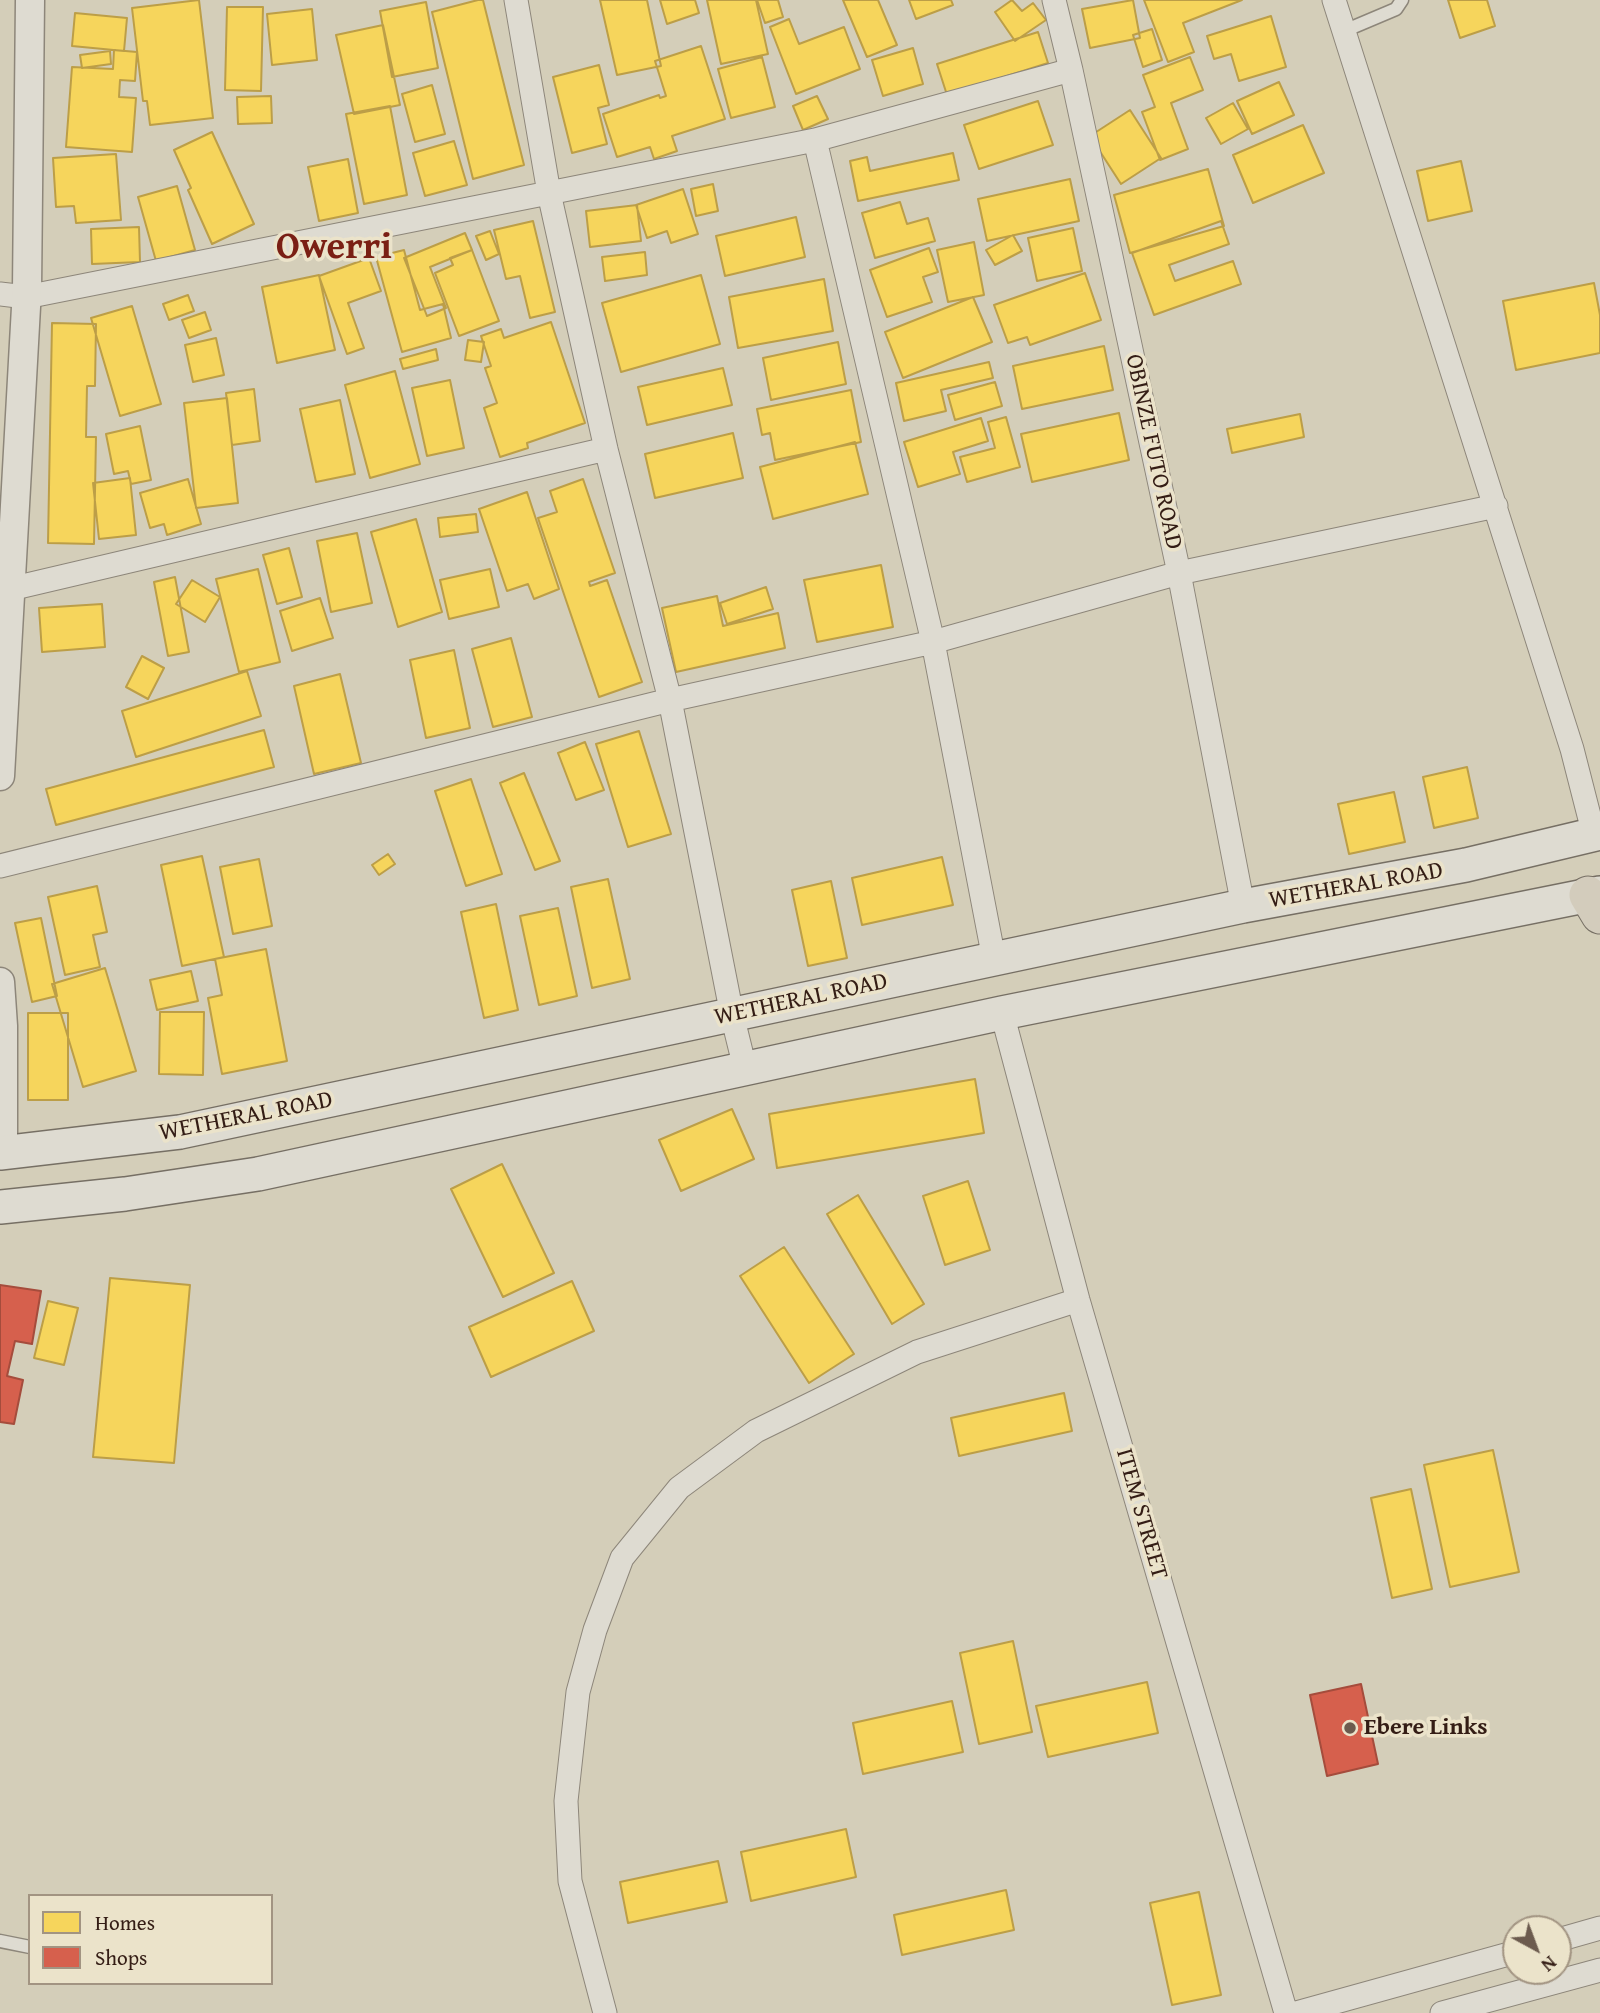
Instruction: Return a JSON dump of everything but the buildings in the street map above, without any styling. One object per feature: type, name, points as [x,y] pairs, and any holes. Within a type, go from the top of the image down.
[{"type":"main road","name":"WETHERAL ROAD","points":[[2,1153],[180,1132],[1243,906],[1466,865],[1597,834]]},
{"type":"main road","points":[[0,1207],[125,1194],[258,1174],[1002,1013],[1596,901]]},
{"type":"street","points":[[0,776],[13,296],[30,0]]},
{"type":"street","points":[[516,0],[549,193],[606,449],[670,700],[732,1015],[746,1068]]},
{"type":"street","name":"OBINZE FUTO ROAD","points":[[1054,0],[1179,573],[1243,906]]},
{"type":"street","points":[[1334,0],[1496,506],[1597,834]]},
{"type":"street","points":[[13,296],[816,140],[1071,70]]},
{"type":"street","points":[[816,140],[933,642],[995,959]]},
{"type":"street","points":[[5,587],[606,449]]},
{"type":"street","points":[[0,866],[670,700],[933,642],[1179,573],[1496,506]]},
{"type":"street","points":[[0,982],[3,1026],[2,1153]]},
{"type":"street","name":"ITEM STREET","points":[[1002,1013],[1078,1300],[1286,2013]]},
{"type":"street","points":[[605,2013],[570,1881],[566,1801],[578,1692],[595,1630],[622,1558],[679,1488],[756,1431],[918,1352],[1078,1300]]},
{"type":"street","points":[[1572,1936],[1600,1928]]},
{"type":"street","points":[[1296,2013],[1502,1956]]},
{"type":"street","points":[[1442,2013],[1600,1970]]},
{"type":"lane","points":[[1344,31],[1396,9],[1402,0]]},
{"type":"lane","points":[[0,1941],[28,1947]]},
{"type":"place","name":"Ebere Links","points":[[1350,1728]]},
{"type":"district","name":"Owerri","points":[[334,248]]}]
